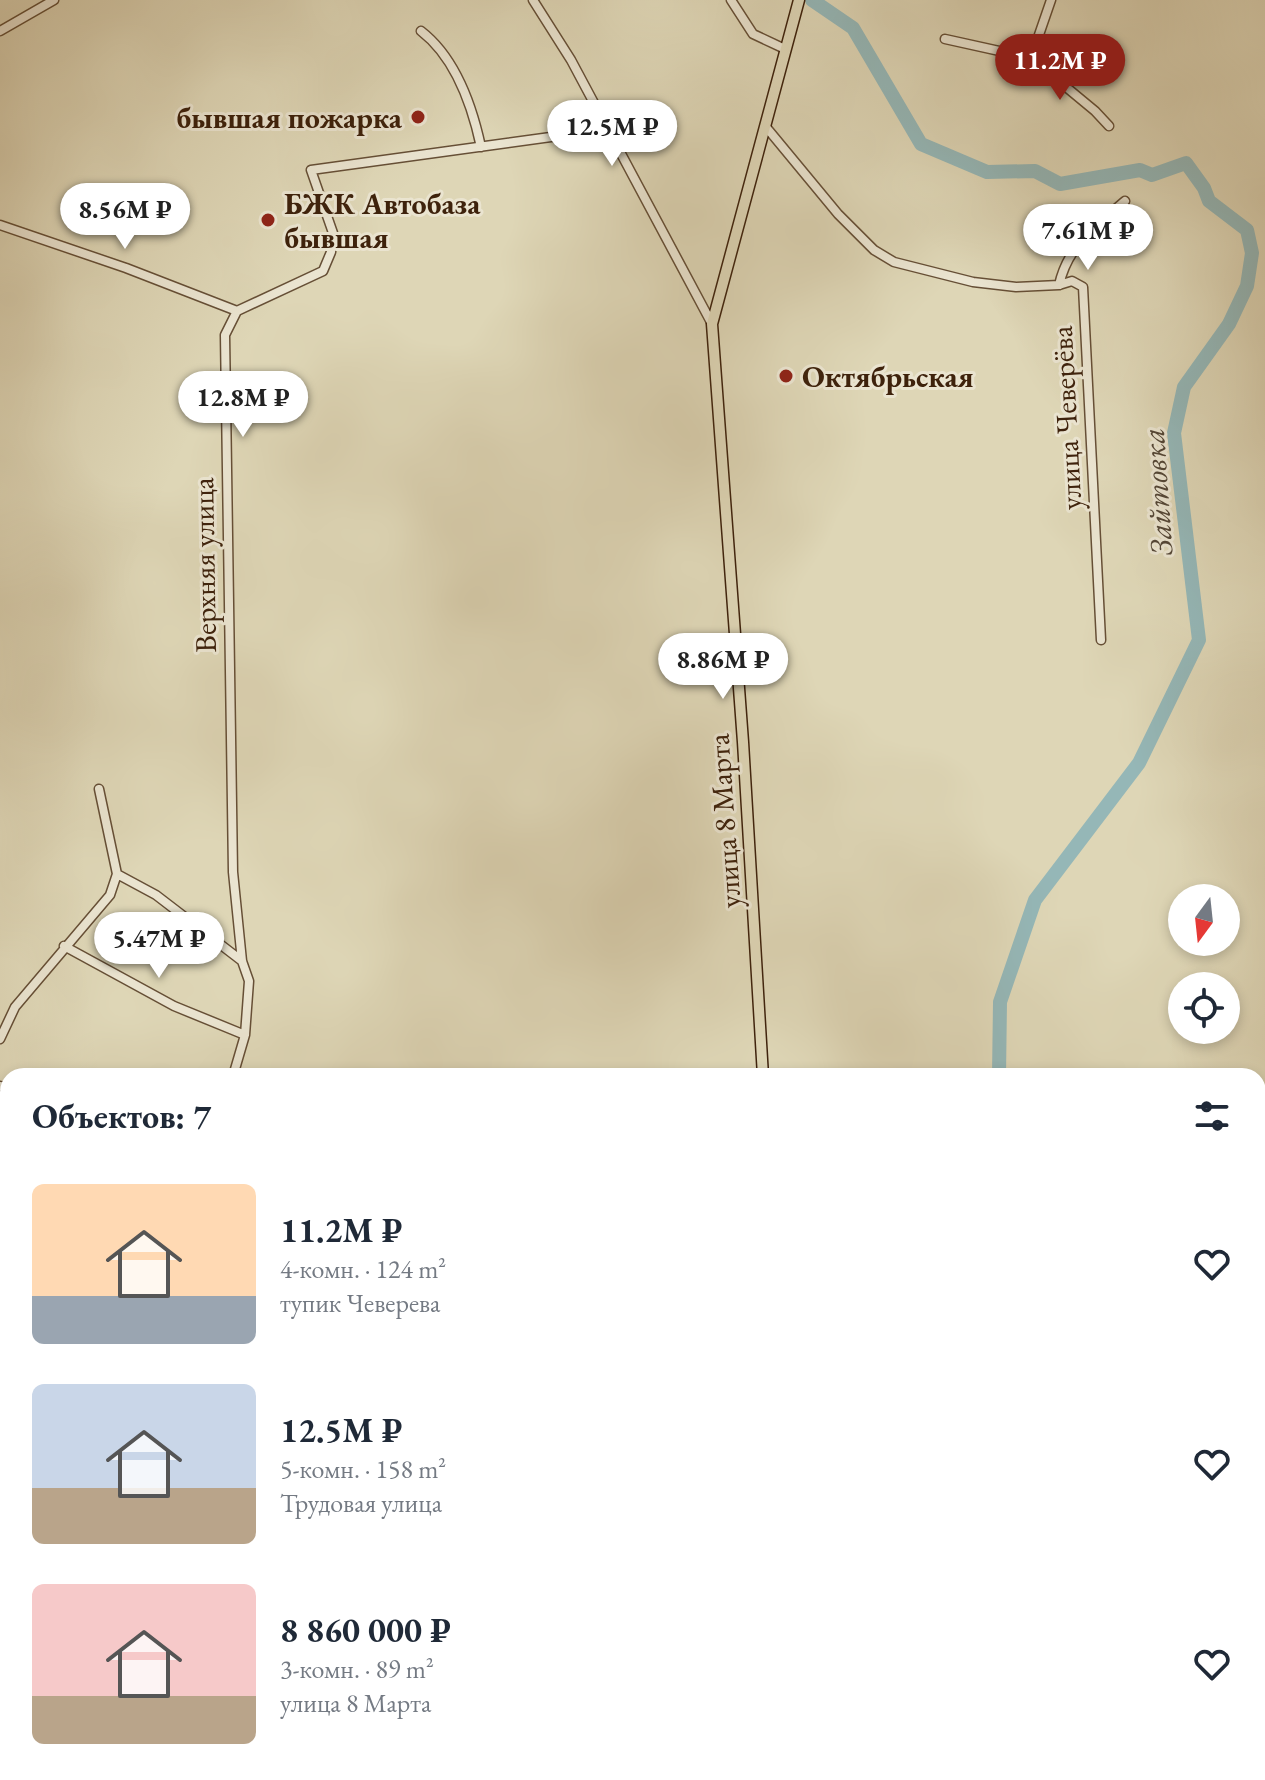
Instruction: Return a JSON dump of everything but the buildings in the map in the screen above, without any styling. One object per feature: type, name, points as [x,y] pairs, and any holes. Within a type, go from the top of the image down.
[{"type":"main road","name":"улица 8 Марта","points":[[763,1068],[742,726],[712,324],[797,5]]},
{"type":"street","points":[[0,31],[54,0]]},
{"type":"street","points":[[533,0],[571,60],[712,324]]},
{"type":"street","points":[[731,0],[753,34],[785,49]]},
{"type":"street","points":[[1031,58],[1051,0]]},
{"type":"street","points":[[421,31],[435,42],[461,84],[474,116],[481,147]]},
{"type":"street","points":[[945,39],[1031,58],[1109,126]]},
{"type":"street","name":"улица Чеверёва","points":[[766,127],[838,214],[874,250],[894,262],[973,282],[1016,287],[1059,285],[1072,281],[1083,287],[1101,640]]},
{"type":"street","points":[[0,225],[126,268],[237,311],[323,271],[331,252],[333,233],[311,170],[609,129]]},
{"type":"street","points":[[1059,285],[1064,264],[1080,241],[1125,201]]},
{"type":"street","name":"Верхняя улица","points":[[235,1068],[245,1035],[249,981],[242,961],[233,872],[225,335],[237,311]]},
{"type":"street","points":[[0,1039],[15,1007],[110,895],[117,874],[99,789]]},
{"type":"street","points":[[117,874],[156,895],[242,961]]},
{"type":"street","points":[[64,946],[174,1006],[245,1035]]},
{"type":"waterway","name":"Зайтовка","points":[[812,0],[853,28],[921,144],[987,172],[1035,171],[1060,184],[1140,170],[1152,175],[1186,163],[1204,188],[1209,201],[1247,230],[1252,253],[1247,286],[1229,324],[1184,387],[1174,433],[1199,640],[1139,763],[1035,900],[1000,1002],[999,1068]]},
{"type":"place","name":"бывшая пожарка","points":[[418,117]]},
{"type":"place","name":"БЖК Автобаза бывшая","points":[[268,220]]},
{"type":"place","name":"Октябрьская","points":[[786,376]]}]
